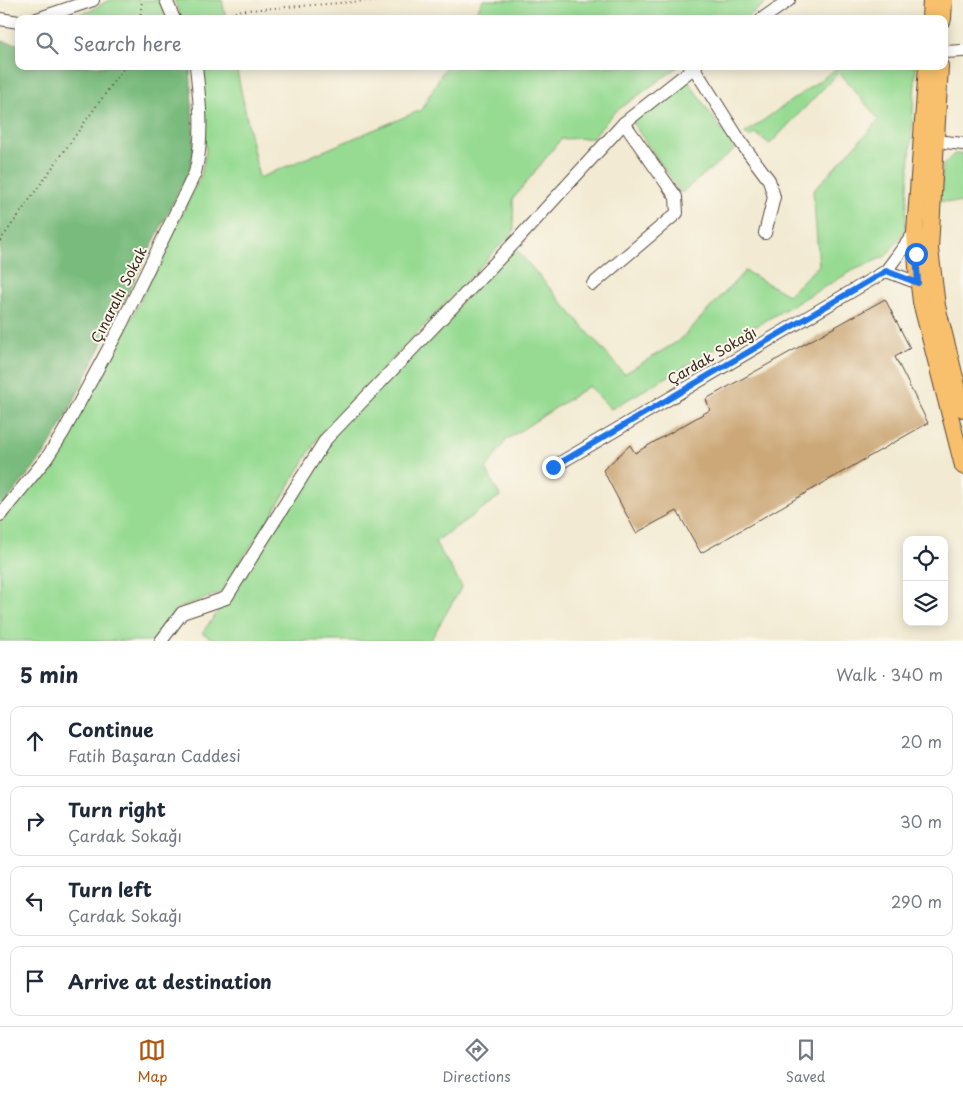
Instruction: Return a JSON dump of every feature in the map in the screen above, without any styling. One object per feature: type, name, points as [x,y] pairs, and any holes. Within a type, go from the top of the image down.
[{"type":"main road","points":[[930,15],[931,0]]},
{"type":"main road","points":[[943,15],[944,0]]},
{"type":"main road","points":[[927,70],[915,232],[918,283],[928,332],[963,466]]},
{"type":"main road","points":[[940,70],[930,249],[937,306],[963,409]]},
{"type":"street","points":[[49,15],[93,0]]},
{"type":"street","points":[[166,0],[172,15]]},
{"type":"street","points":[[768,15],[789,0]]},
{"type":"street","points":[[0,19],[15,21]]},
{"type":"street","points":[[948,52],[963,51]]},
{"type":"street","name":"Çınaraltı Sokak","points":[[0,515],[46,459],[63,433],[119,329],[195,173],[198,159],[200,121],[196,70]]},
{"type":"street","points":[[161,641],[182,613],[226,598],[326,439],[517,240],[624,122],[691,70]]},
{"type":"street","points":[[697,70],[742,144],[769,180],[774,197],[765,233]]},
{"type":"street","points":[[593,284],[677,213],[676,197],[624,122]]},
{"type":"street","points":[[936,142],[963,144]]},
{"type":"street","name":"Çardak Sokağı","points":[[553,467],[886,271],[915,232]]},
{"type":"street","points":[[886,271],[918,283]]},
{"type":"path","points":[[140,15],[142,0]]},
{"type":"path","points":[[236,10],[379,0]]},
{"type":"path","points":[[0,241],[122,70]]},
{"type":"green space","points":[[109,0],[160,0],[168,15],[76,15],[90,11]]},
{"type":"green space","points":[[174,0],[222,0],[225,15],[180,15]]},
{"type":"green space","points":[[483,0],[770,0],[749,15],[474,15]]},
{"type":"green space","points":[[0,41],[15,43],[15,70],[190,70],[194,149],[189,171],[60,428],[43,456],[0,509]]},
{"type":"green space","points":[[201,70],[237,70],[259,178],[421,110],[444,70],[673,70],[615,112],[592,138],[561,139],[513,199],[514,231],[319,436],[275,509],[220,593],[176,609],[153,641],[0,641],[0,522],[52,461],[125,332],[201,175],[206,151]]},
{"type":"green space","points":[[834,70],[916,70],[905,231],[886,256],[854,270],[611,409],[589,386],[506,440],[486,469],[500,496],[435,542],[462,586],[430,641],[217,641],[202,633],[226,600],[326,439],[515,248],[624,374],[680,340],[745,271],[788,295],[819,265],[813,191],[879,120],[839,72],[770,144],[755,133],[750,137],[744,134]]},
{"type":"green space","points":[[688,81],[735,149],[681,193],[632,122]]},
{"type":"green space","points":[[954,154],[963,154],[963,203],[940,201],[943,165]]},
{"type":"building","points":[[885,299],[910,348],[895,357],[928,423],[701,553],[677,511],[636,533],[603,470],[630,445],[635,453],[710,410],[706,399]]},
{"type":"route","points":[[553,467],[886,271],[918,283],[916,254]]}]
